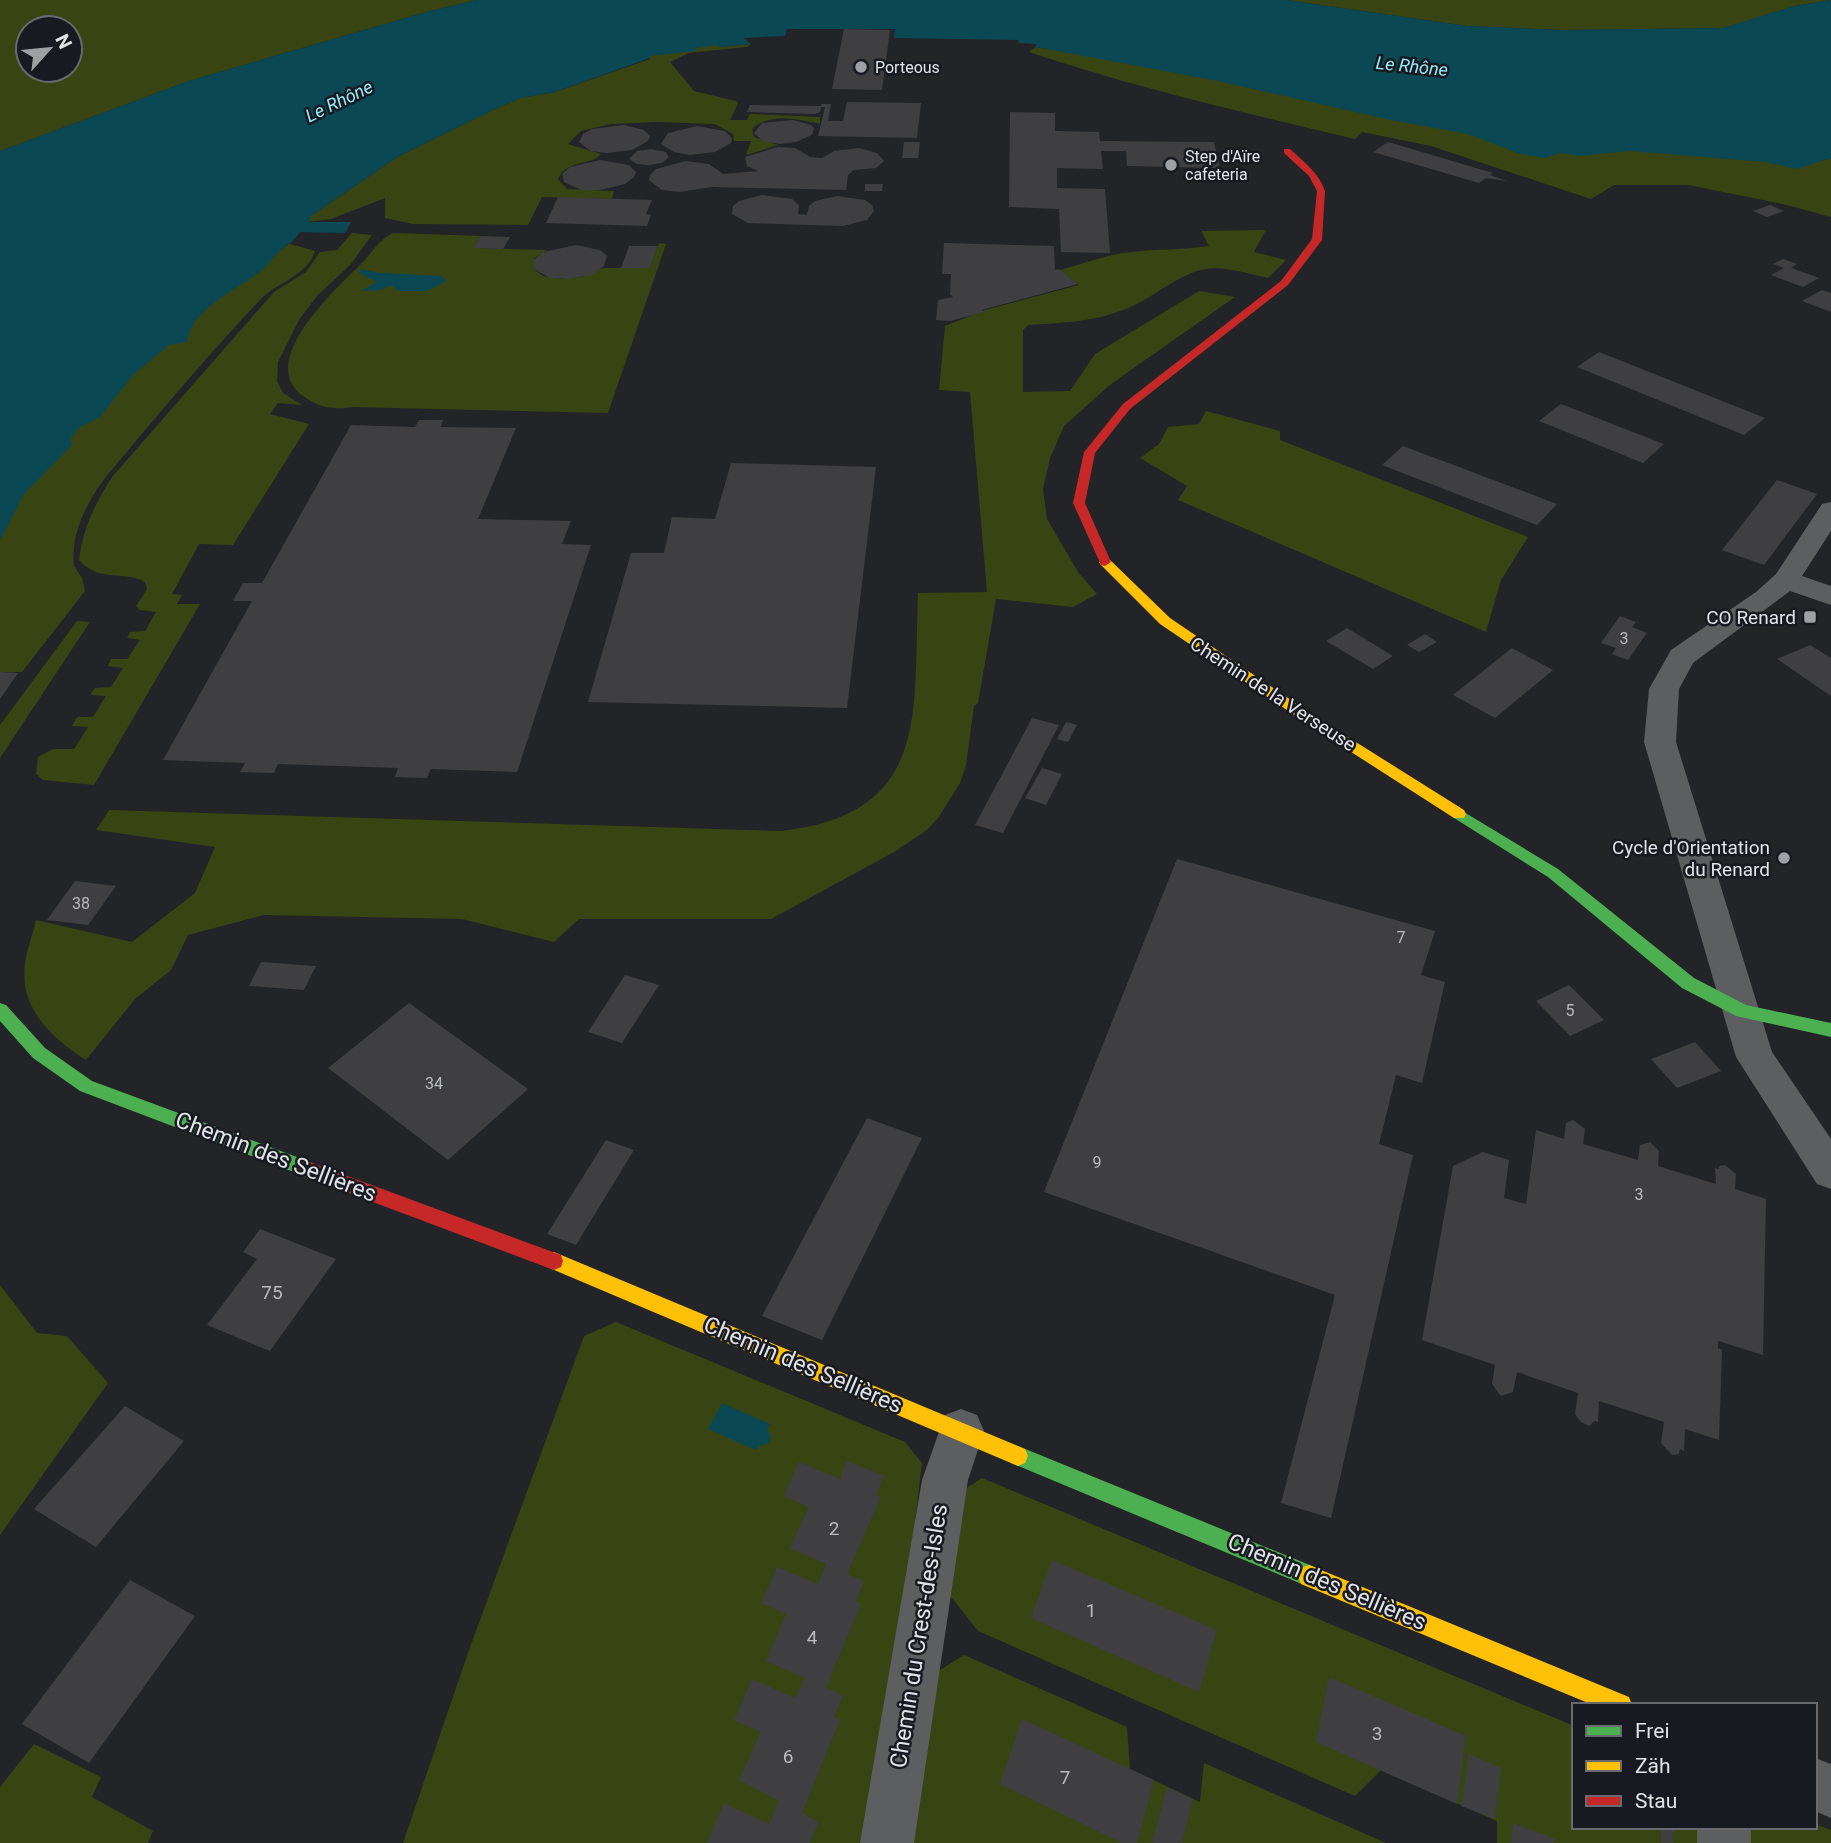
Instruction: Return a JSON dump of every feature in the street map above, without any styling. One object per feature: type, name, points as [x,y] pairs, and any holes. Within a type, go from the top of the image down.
[{"type":"street","name":"Chemin de la Verseuse","points":[[1287,151],[1314,177],[1321,190],[1324,220],[1315,248],[1300,267],[1253,310],[1140,394],[1096,440],[1086,457],[1078,481],[1082,523],[1094,546],[1109,567],[1164,621],[1311,720],[1553,873],[1688,983],[1742,1012],[1831,1030]]},
{"type":"street","points":[[1831,510],[1786,580],[1766,598],[1681,657],[1664,689],[1660,742],[1755,1057],[1831,1172]]},
{"type":"street","points":[[1786,580],[1831,596]]},
{"type":"street","name":"Chemin des Sellières","points":[[0,1010],[37,1054],[56,1070],[86,1086],[592,1275],[1616,1703]]},
{"type":"street","name":"Chemin du Crest-des-Isles","points":[[887,1843],[944,1480],[961,1431]]},
{"type":"green space","points":[[0,0],[477,0],[430,11],[189,81],[0,151]]},
{"type":"green space","points":[[1286,0],[1831,0],[1795,6],[1724,28],[1562,30],[1467,26]]},
{"type":"green space","points":[[716,44],[719,47],[751,44],[747,47],[689,53],[670,62],[694,91],[736,101],[738,103],[730,120],[747,120],[750,114],[820,117],[820,124],[784,118],[767,120],[752,129],[754,137],[778,145],[746,155],[751,141],[734,141],[733,134],[715,124],[611,124],[581,131],[568,144],[601,154],[590,161],[567,168],[558,179],[567,189],[614,191],[612,199],[542,197],[528,225],[413,224],[385,218],[385,198],[331,219],[307,222],[312,215],[399,156],[499,107],[521,98],[555,92],[650,59],[647,56]]},
{"type":"green space","points":[[1036,47],[1822,161],[1831,158],[1831,217],[1787,205],[1688,185],[1614,185],[1591,199],[1431,146],[1362,132],[1355,139],[1150,88],[1029,52]]},
{"type":"green space","points":[[1266,230],[1254,252],[1286,260],[1268,278],[1228,269],[1205,269],[1184,277],[1134,306],[1112,314],[1076,321],[1028,325],[1023,330],[1023,392],[1070,391],[1095,354],[1199,291],[1235,297],[1111,384],[1064,426],[1050,458],[1043,489],[1047,519],[1078,572],[1097,594],[1073,607],[996,599],[978,703],[974,706],[966,765],[960,783],[938,818],[927,830],[894,852],[771,919],[579,919],[554,942],[462,919],[264,915],[188,935],[171,970],[135,999],[86,1060],[50,1032],[32,1008],[24,979],[26,958],[36,920],[132,942],[195,893],[215,847],[96,830],[109,810],[781,831],[830,821],[865,803],[889,780],[904,750],[912,716],[916,678],[918,593],[987,592],[970,392],[939,390],[945,326],[985,310],[1079,285],[1060,270],[1122,253],[1209,246],[1201,231]]},
{"type":"green space","points":[[352,233],[372,235],[351,264],[317,296],[299,320],[278,362],[277,381],[283,393],[302,405],[278,403],[270,414],[309,424],[233,545],[199,544],[172,594],[182,595],[177,604],[200,604],[94,785],[43,780],[36,774],[38,757],[53,749],[74,749],[88,727],[72,726],[77,717],[93,717],[106,696],[90,695],[95,688],[111,687],[123,668],[108,666],[111,659],[127,659],[140,640],[127,638],[130,632],[145,631],[156,612],[140,610],[136,606],[147,589],[145,582],[127,576],[95,572],[79,560],[87,526],[100,497],[112,477],[274,292],[306,272],[320,252],[337,250]]},
{"type":"green space","points":[[393,233],[481,236],[475,248],[547,250],[535,258],[534,269],[543,276],[562,279],[582,277],[602,268],[650,268],[659,243],[666,244],[608,413],[333,408],[321,406],[303,396],[291,382],[288,365],[293,347],[317,309],[378,244]]},
{"type":"green space","points":[[296,239],[290,244],[315,251],[311,260],[299,273],[260,300],[143,432],[92,498],[81,519],[73,554],[74,566],[82,578],[85,591],[22,672],[0,672],[0,484],[155,337]]},
{"type":"green space","points":[[1206,411],[1280,431],[1280,440],[1528,537],[1501,580],[1486,632],[1178,500],[1187,486],[1140,458],[1159,444],[1168,427],[1199,424]]},
{"type":"green space","points":[[77,621],[90,622],[0,758],[0,725]]},
{"type":"green space","points":[[0,1285],[37,1333],[67,1336],[108,1383],[0,1535]]},
{"type":"green space","points":[[616,1322],[905,1442],[922,1463],[906,1599],[863,1843],[403,1843],[469,1650],[584,1336]]},
{"type":"green space","points":[[982,1478],[1572,1725],[1572,1829],[1707,1829],[1706,1843],[1497,1843],[1497,1821],[1381,1770],[1355,1796],[978,1631],[947,1592],[958,1500],[968,1487]]},
{"type":"green space","points":[[964,1655],[1127,1727],[1130,1769],[1200,1802],[1204,1763],[1386,1843],[909,1843],[932,1675]]},
{"type":"green space","points":[[34,1744],[101,1777],[92,1797],[153,1831],[148,1843],[0,1843],[0,1787]]},
{"type":"green space","points":[[1817,1825],[1831,1830],[1831,1843],[1744,1843],[1744,1829],[1817,1829]]},
{"type":"water","name":"Le Rhône","points":[[477,0],[1286,0],[1467,26],[1562,30],[1723,28],[1795,6],[1831,0],[1831,158],[1797,169],[1765,162],[1630,151],[1578,156],[1561,153],[1545,158],[1520,154],[1468,134],[1391,120],[1218,81],[1036,47],[1036,44],[1019,43],[1018,40],[894,38],[895,29],[787,29],[785,36],[743,38],[751,44],[716,45],[696,48],[696,51],[649,56],[650,58],[555,92],[521,98],[499,107],[399,156],[312,215],[308,222],[351,222],[345,233],[300,232],[261,271],[206,310],[190,330],[187,342],[169,345],[134,374],[99,418],[80,427],[70,439],[72,445],[24,494],[0,540],[0,151],[189,81],[430,11]]},
{"type":"water","points":[[361,269],[380,273],[442,276],[447,281],[427,291],[398,291],[392,285],[381,290],[361,291],[377,282],[359,273]]},
{"type":"water","points":[[722,1403],[770,1424],[767,1429],[771,1437],[769,1443],[756,1450],[708,1429]]},
{"type":"building","name":"Porteous","points":[[844,29],[890,30],[882,90],[832,89]]},
{"type":"building","points":[[847,102],[921,103],[917,138],[818,136],[825,107],[821,107],[820,112],[815,114],[747,112],[750,105],[831,104],[828,121],[843,121]]},
{"type":"building","points":[[1010,112],[1055,113],[1055,131],[1099,132],[1100,141],[1214,142],[1220,168],[1127,166],[1126,151],[1101,151],[1103,169],[1057,168],[1057,188],[1105,189],[1110,253],[1061,252],[1059,209],[1009,207]]},
{"type":"building","points":[[793,120],[811,125],[814,128],[812,135],[796,142],[780,144],[763,141],[754,133],[762,123]]},
{"type":"building","points":[[624,125],[644,130],[650,136],[648,141],[632,150],[607,153],[591,151],[579,142],[583,134],[592,129]]},
{"type":"building","points":[[697,126],[725,131],[732,138],[731,143],[715,152],[690,155],[674,152],[661,144],[668,133]]},
{"type":"building","points":[[904,142],[920,142],[918,158],[902,158]]},
{"type":"building","points":[[1388,142],[1493,173],[1490,175],[1507,181],[1486,178],[1479,183],[1373,152]]},
{"type":"building","points":[[778,147],[795,148],[810,157],[822,158],[834,151],[859,148],[877,153],[884,161],[876,168],[854,170],[848,175],[846,190],[712,187],[679,192],[662,190],[649,180],[656,169],[686,161],[709,164],[723,174],[758,171],[747,166],[745,157]]},
{"type":"building","points":[[651,149],[666,152],[669,157],[662,163],[648,165],[637,164],[629,159],[637,151]]},
{"type":"building","points":[[600,160],[629,165],[636,172],[634,177],[625,184],[600,190],[581,190],[564,182],[562,174],[570,167]]},
{"type":"building","points":[[865,184],[883,184],[882,191],[865,191]]},
{"type":"building","points":[[762,195],[792,199],[799,205],[798,214],[807,215],[809,206],[815,201],[837,196],[865,200],[872,205],[874,211],[867,220],[843,226],[748,223],[732,214],[733,206],[739,201]]},
{"type":"building","points":[[558,197],[652,200],[646,214],[651,215],[647,226],[546,223]]},
{"type":"building","points":[[1770,205],[1784,211],[1767,217],[1753,211]]},
{"type":"building","points":[[481,236],[510,237],[503,249],[474,248]]},
{"type":"building","points":[[944,243],[1054,246],[1055,270],[1059,269],[1078,284],[950,321],[936,320],[938,300],[953,297],[950,294],[951,274],[942,274]]},
{"type":"building","points":[[576,245],[600,250],[607,256],[604,266],[591,275],[568,279],[550,278],[534,269],[534,260],[543,252]]},
{"type":"building","points":[[629,246],[658,246],[650,268],[621,268]]},
{"type":"building","points":[[1783,259],[1797,264],[1791,268],[1819,278],[1803,287],[1771,275],[1784,268],[1773,264]]},
{"type":"building","points":[[1822,290],[1831,293],[1831,312],[1802,301]]},
{"type":"building","points":[[1599,352],[1765,418],[1744,435],[1577,367]]},
{"type":"building","points":[[1561,404],[1664,444],[1643,463],[1539,421]]},
{"type":"building","points":[[419,420],[443,420],[441,427],[516,428],[478,519],[571,521],[562,544],[591,545],[517,772],[431,769],[427,778],[395,777],[398,768],[278,764],[274,773],[240,772],[245,763],[163,760],[252,601],[233,601],[235,597],[243,583],[262,583],[351,425],[415,427]]},
{"type":"building","points":[[1403,446],[1557,504],[1537,525],[1382,465]]},
{"type":"building","points":[[731,463],[876,467],[847,708],[588,702],[631,553],[664,553],[672,517],[715,519]]},
{"type":"building","points":[[1777,480],[1817,494],[1764,565],[1722,550]]},
{"type":"building","points":[[1620,616],[1636,622],[1632,627],[1647,633],[1628,660],[1612,654],[1616,648],[1601,643]]},
{"type":"building","points":[[1347,628],[1393,656],[1373,669],[1326,641]]},
{"type":"building","points":[[1425,634],[1437,642],[1419,652],[1407,645]]},
{"type":"building","points":[[1810,645],[1831,658],[1831,696],[1777,659]]},
{"type":"building","points":[[1512,648],[1553,670],[1495,718],[1453,695]]},
{"type":"building","points":[[0,672],[18,673],[0,699]]},
{"type":"building","points":[[1032,718],[1059,725],[1003,833],[975,825]]},
{"type":"building","points":[[1066,722],[1077,725],[1068,742],[1057,739]]},
{"type":"building","points":[[1042,768],[1062,774],[1046,805],[1025,798]]},
{"type":"building","points":[[1177,859],[1435,931],[1421,975],[1445,982],[1422,1083],[1396,1075],[1379,1144],[1413,1155],[1331,1518],[1281,1503],[1335,1295],[1044,1192]]},
{"type":"building","points":[[75,881],[116,886],[88,925],[47,920]]},
{"type":"building","points":[[261,962],[316,966],[304,990],[249,986]]},
{"type":"building","points":[[625,975],[659,985],[622,1043],[588,1032]]},
{"type":"building","points":[[1569,985],[1604,1020],[1570,1036],[1536,1001]]},
{"type":"building","points":[[409,1003],[528,1089],[448,1160],[328,1068]]},
{"type":"building","points":[[1695,1042],[1721,1071],[1677,1088],[1651,1059]]},
{"type":"building","points":[[867,1118],[922,1138],[822,1340],[762,1316]]},
{"type":"building","points":[[1573,1120],[1585,1129],[1583,1144],[1638,1160],[1640,1145],[1650,1142],[1659,1151],[1658,1166],[1716,1184],[1715,1168],[1719,1169],[1719,1166],[1725,1165],[1736,1174],[1735,1189],[1766,1199],[1763,1355],[1718,1341],[1718,1348],[1722,1350],[1719,1440],[1685,1429],[1684,1451],[1680,1449],[1679,1454],[1672,1455],[1661,1443],[1664,1422],[1599,1401],[1598,1422],[1595,1421],[1589,1426],[1581,1422],[1575,1414],[1578,1393],[1517,1372],[1513,1392],[1501,1396],[1492,1384],[1495,1365],[1422,1340],[1453,1166],[1483,1152],[1509,1160],[1504,1198],[1526,1204],[1536,1130],[1564,1139],[1566,1123]]},
{"type":"building","points":[[606,1140],[634,1150],[576,1245],[547,1234]]},
{"type":"building","points":[[260,1229],[336,1259],[270,1351],[207,1325],[257,1259],[243,1252]]},
{"type":"building","points":[[125,1406],[184,1441],[96,1547],[34,1509]]},
{"type":"building","points":[[847,1461],[884,1476],[876,1495],[881,1497],[847,1574],[864,1581],[856,1602],[861,1604],[826,1687],[843,1696],[834,1717],[840,1720],[802,1813],[819,1822],[810,1843],[707,1843],[724,1803],[769,1824],[779,1801],[739,1780],[761,1732],[734,1720],[752,1679],[795,1698],[805,1678],[766,1661],[786,1614],[761,1603],[777,1567],[818,1584],[826,1564],[790,1548],[809,1507],[784,1496],[799,1462],[840,1479]]},
{"type":"building","points":[[1052,1560],[1217,1630],[1199,1692],[1031,1618]]},
{"type":"building","points":[[130,1580],[195,1616],[89,1763],[22,1724]]},
{"type":"building","points":[[1329,1677],[1466,1736],[1457,1804],[1316,1742]]},
{"type":"building","points":[[1022,1719],[1154,1780],[1137,1843],[1122,1843],[1000,1784]]},
{"type":"building","points":[[1469,1754],[1501,1768],[1495,1819],[1461,1806]]},
{"type":"building","points":[[1167,1787],[1193,1799],[1182,1843],[1152,1843]]},
{"type":"building","points":[[1513,1823],[1555,1839],[1554,1843],[1511,1843]]},
{"type":"building","points":[[1661,1829],[1674,1829],[1673,1843],[1661,1843]]},
{"type":"traffic: fast","points":[[1459,814],[1553,873],[1688,983],[1742,1011],[1831,1030]]},
{"type":"traffic: fast","points":[[0,1010],[39,1053],[86,1086],[307,1169]]},
{"type":"traffic: fast","points":[[1018,1456],[1309,1576]]},
{"type":"traffic: slow","points":[[1105,562],[1165,621],[1311,720],[1459,814]]},
{"type":"traffic: slow","points":[[554,1261],[1018,1456]]},
{"type":"traffic: slow","points":[[1309,1576],[1616,1703]]},
{"type":"traffic: jam","points":[[1105,562],[1079,503],[1090,452],[1126,407],[1285,283],[1317,240],[1321,191],[1319,185],[1312,174],[1287,151]]},
{"type":"traffic: jam","points":[[307,1169],[554,1261]]},
{"type":"place","name":"Porteous","points":[[861,67]]},
{"type":"place","name":"Step d'Aïre cafeteria","points":[[1171,165]]},
{"type":"place","name":"CO Renard","points":[[1810,617]]},
{"type":"place","name":"Cycle d'Orientation du Renard","points":[[1784,858]]}]
